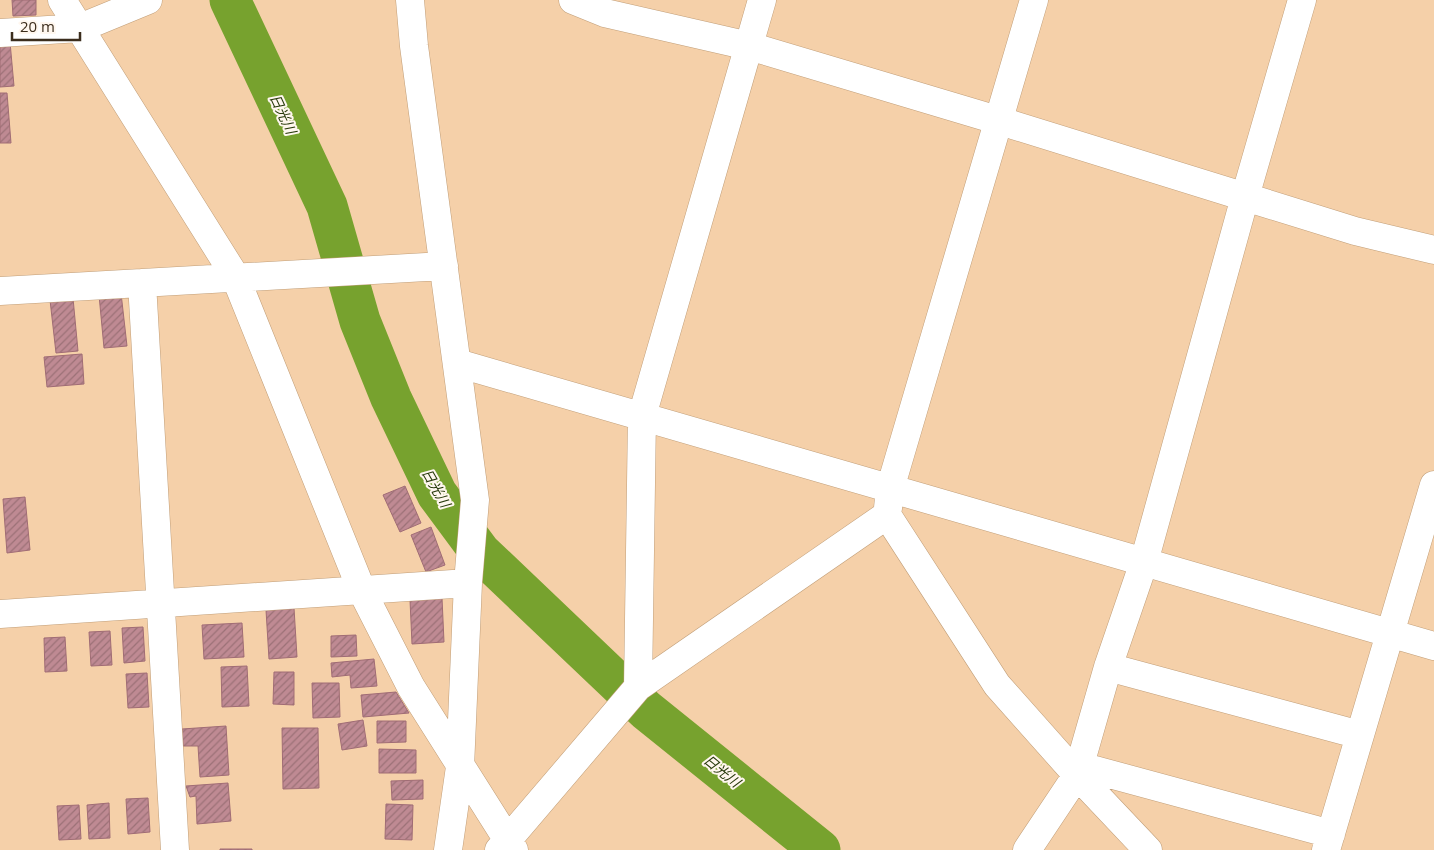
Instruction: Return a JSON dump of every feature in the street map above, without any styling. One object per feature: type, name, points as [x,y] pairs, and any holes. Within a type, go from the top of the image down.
[{"type":"street","points":[[62,0],[235,276],[362,591],[411,687],[507,847],[632,694],[888,502],[1034,0]]},
{"type":"street","points":[[0,32],[80,28],[148,0]]},
{"type":"street","points":[[410,0],[414,46],[475,500],[469,572],[460,767],[448,850]]},
{"type":"street","points":[[573,0],[605,13],[749,46],[998,120],[1354,230],[1434,250]]},
{"type":"street","points":[[632,694],[642,416],[762,0]]},
{"type":"street","points":[[1027,850],[1078,771],[1108,667],[1144,562],[1245,197],[1302,0]]},
{"type":"street","points":[[0,291],[235,276],[444,266]]},
{"type":"street","points":[[142,283],[175,850]]},
{"type":"street","points":[[458,363],[642,416],[888,502],[1144,562],[1434,646]]},
{"type":"street","points":[[1078,771],[1328,842],[1434,485]]},
{"type":"street","points":[[888,502],[996,684],[1078,771],[1148,850]]},
{"type":"street","points":[[0,614],[362,591],[469,572]]},
{"type":"street","points":[[1108,667],[1360,735]]},
{"type":"building","points":[[12,0],[36,0],[36,15],[13,16]]},
{"type":"building","points":[[10,42],[14,86],[0,87],[0,43]]},
{"type":"building","points":[[0,93],[7,93],[11,143],[0,143]]},
{"type":"building","points":[[121,293],[127,346],[104,348],[99,295]]},
{"type":"building","points":[[73,298],[78,351],[56,353],[50,300]]},
{"type":"building","points":[[82,354],[84,384],[47,387],[44,357]]},
{"type":"building","points":[[405,486],[421,523],[400,532],[383,495]]},
{"type":"building","points":[[25,497],[30,550],[7,553],[3,499]]},
{"type":"building","points":[[431,527],[445,565],[426,572],[411,535]]},
{"type":"building","points":[[442,598],[444,642],[412,644],[410,600]]},
{"type":"building","points":[[294,608],[297,657],[269,659],[266,610]]},
{"type":"building","points":[[242,623],[244,657],[204,659],[202,625]]},
{"type":"building","points":[[143,627],[145,661],[124,663],[122,628]]},
{"type":"building","points":[[110,631],[112,665],[91,666],[89,632]]},
{"type":"building","points":[[356,635],[357,656],[331,657],[331,636]]},
{"type":"building","points":[[65,637],[67,671],[45,672],[44,638]]},
{"type":"building","points":[[374,659],[377,686],[351,688],[350,675],[332,677],[331,663]]},
{"type":"building","points":[[247,666],[249,706],[222,707],[221,667]]},
{"type":"building","points":[[274,672],[294,672],[294,705],[273,704]]},
{"type":"building","points":[[147,673],[149,707],[128,708],[126,674]]},
{"type":"building","points":[[312,683],[339,683],[340,717],[313,718]]},
{"type":"building","points":[[396,692],[409,713],[363,717],[361,695]]},
{"type":"building","points":[[363,720],[367,746],[342,750],[338,724]]},
{"type":"building","points":[[377,721],[406,721],[406,742],[377,743]]},
{"type":"building","points":[[226,726],[229,775],[200,777],[198,746],[183,746],[182,729]]},
{"type":"building","points":[[282,728],[318,728],[319,788],[283,789]]},
{"type":"building","points":[[379,749],[416,750],[416,773],[379,773]]},
{"type":"building","points":[[423,780],[423,799],[392,800],[391,781]]},
{"type":"building","points":[[228,783],[231,821],[197,824],[196,796],[190,797],[186,786]]},
{"type":"building","points":[[148,798],[150,832],[128,834],[126,799]]},
{"type":"building","points":[[109,803],[110,838],[89,839],[87,805]]},
{"type":"building","points":[[386,804],[413,805],[412,840],[385,839]]},
{"type":"building","points":[[79,805],[81,839],[59,840],[57,806]]},
{"type":"building","points":[[252,849],[252,850],[220,850]]},
{"type":"waterway","name":"日光川","points":[[230,0],[327,206],[360,321],[391,398],[437,494],[480,552],[646,710],[820,850]]}]
